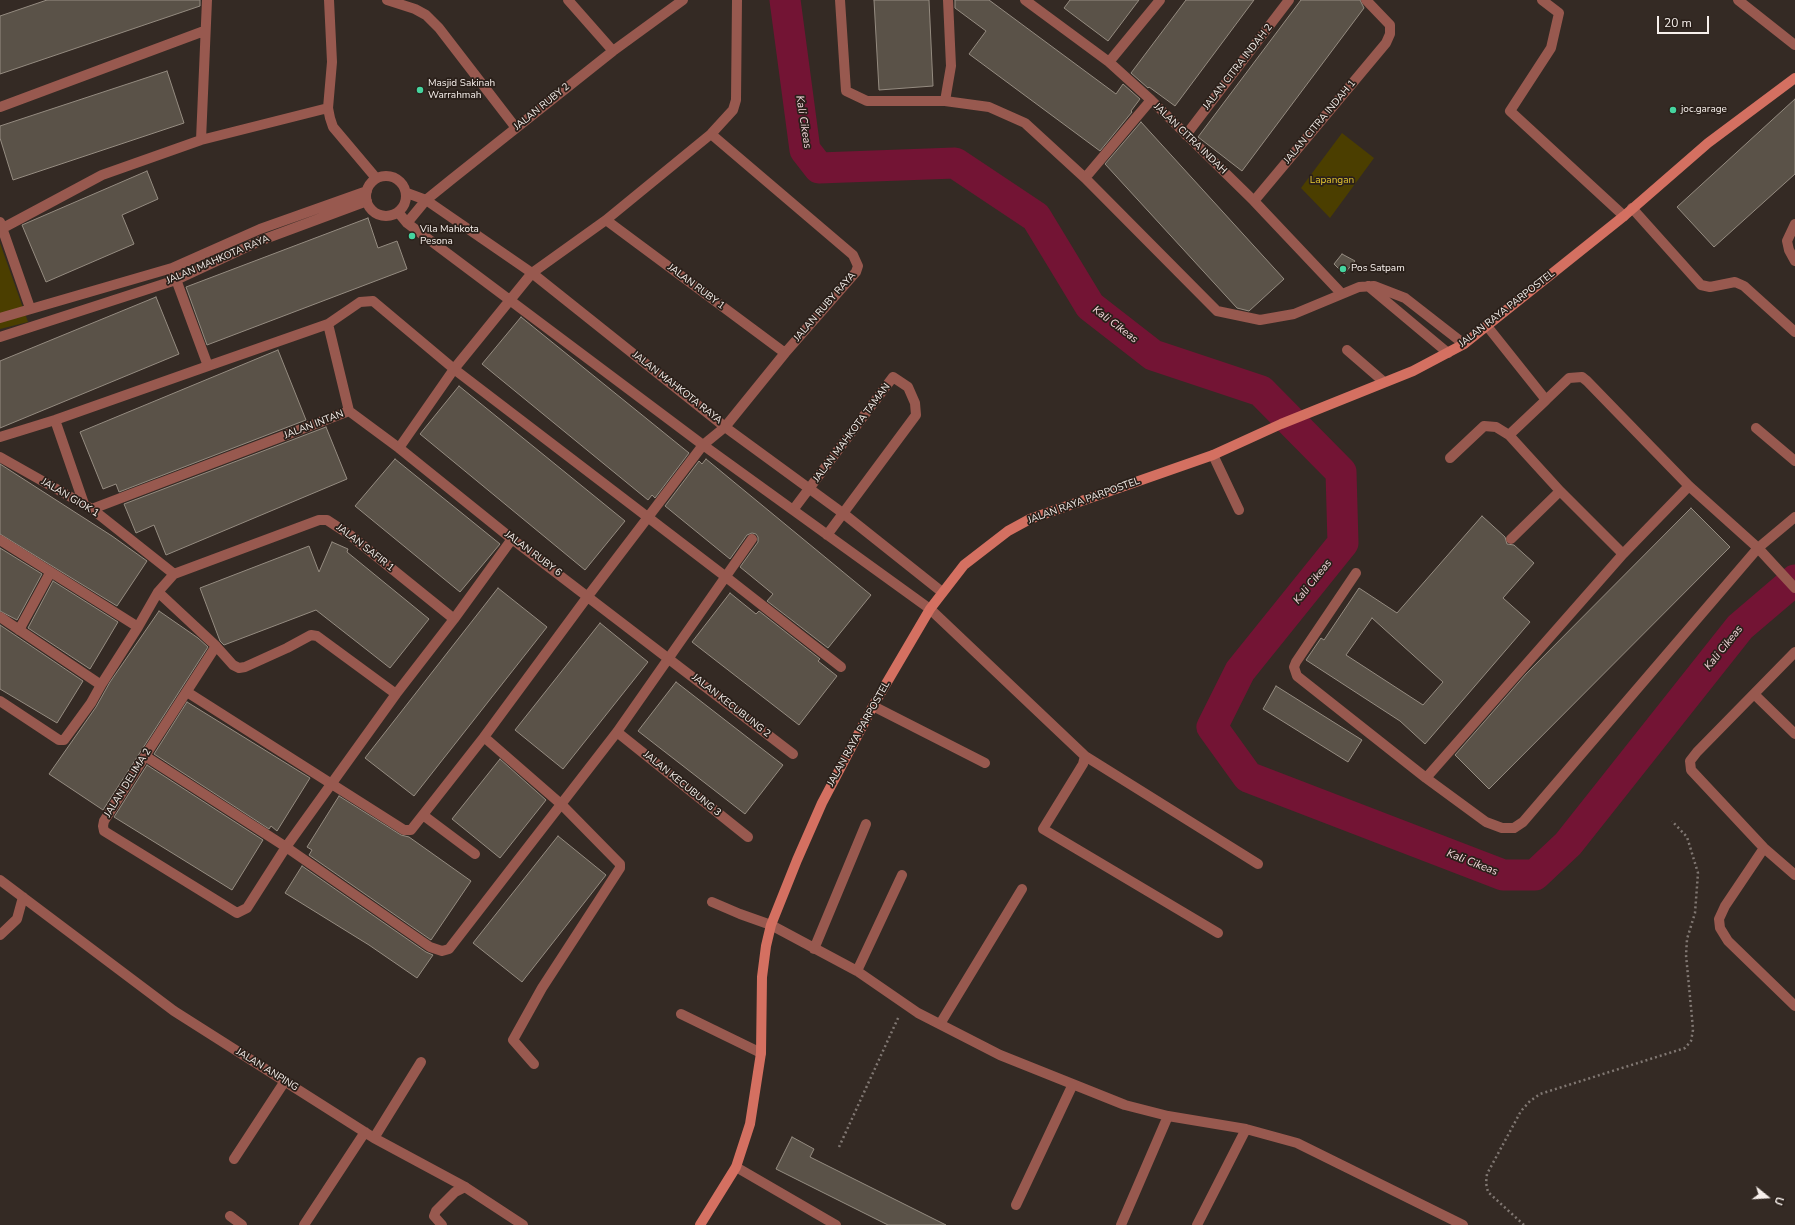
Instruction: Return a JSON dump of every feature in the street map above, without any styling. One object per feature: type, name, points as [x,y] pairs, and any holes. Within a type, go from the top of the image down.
[{"type":"main road","name":"JALAN RAYA PARPOSTEL","points":[[700,1225],[736,1167],[750,1124],[761,1053],[762,977],[766,946],[772,925],[822,803],[873,706],[930,609],[964,565],[1008,531],[1030,519],[1213,455],[1281,424],[1413,371],[1464,344],[1624,216],[1708,143],[1795,78]]},
{"type":"street","points":[[201,140],[204,31],[207,0]]},
{"type":"street","points":[[329,0],[332,62],[328,108],[333,127],[376,178]]},
{"type":"street","points":[[386,0],[415,10],[430,20],[516,128]]},
{"type":"street","points":[[568,0],[613,51]]},
{"type":"street","name":"JALAN RUBY 2","points":[[407,223],[426,200],[613,51],[683,0]]},
{"type":"street","points":[[399,448],[454,369],[532,273],[606,220],[711,134],[733,110],[736,100],[737,0]]},
{"type":"street","points":[[840,0],[846,91],[867,101],[945,101],[989,107],[1025,122],[1085,178],[1216,311],[1260,320],[1294,314],[1341,293],[1359,287],[1368,286],[1393,292],[1405,298],[1464,344]]},
{"type":"street","points":[[945,101],[951,66],[948,0]]},
{"type":"street","name":"JALAN CITRA INDAH","points":[[1025,0],[1040,4],[1109,62],[1151,100],[1254,201],[1341,293]]},
{"type":"street","points":[[1109,62],[1160,0]]},
{"type":"street","name":"JALAN CITRA INDAH 2","points":[[1186,134],[1289,0]]},
{"type":"street","name":"JALAN CITRA INDAH 1","points":[[1254,201],[1386,43],[1390,34],[1390,25],[1366,0]]},
{"type":"street","points":[[1542,0],[1559,13],[1551,48],[1510,110],[1624,216]]},
{"type":"street","points":[[1738,0],[1795,45]]},
{"type":"street","points":[[0,107],[204,31]]},
{"type":"street","points":[[1085,178],[1151,100]]},
{"type":"street","points":[[30,308],[1,225],[102,175],[201,140],[328,108]]},
{"type":"street","name":"JALAN RUBY RAYA","points":[[332,784],[404,830],[411,830],[484,737],[588,596],[703,445],[725,426],[785,353],[856,272],[856,260],[853,255],[711,134]]},
{"type":"street","points":[[384,175],[392,176],[404,186],[407,193],[406,201],[398,212],[384,216],[376,213],[370,208],[367,196],[370,183],[376,178],[384,175]]},
{"type":"street","name":"JALAN MAHKOTA RAYA","points":[[407,193],[426,200],[532,273],[725,426],[844,514],[942,592]]},
{"type":"street","name":"JALAN MAHKOTA RAYA","points":[[0,318],[30,308],[172,268],[260,229],[367,196]]},
{"type":"street","name":"JALAN MAHKOTA RAYA","points":[[0,337],[176,280],[262,240],[367,196]]},
{"type":"street","points":[[1632,208],[1701,285],[1710,287],[1735,282],[1744,286],[1795,332]]},
{"type":"street","points":[[398,212],[407,223],[703,445],[930,609],[1085,756],[1258,864]]},
{"type":"street","name":"JALAN RUBY 1","points":[[606,220],[785,353]]},
{"type":"street","points":[[1795,224],[1787,241],[1788,250],[1795,261]]},
{"type":"street","points":[[172,268],[208,366]]},
{"type":"street","points":[[1368,286],[1448,353]]},
{"type":"street","points":[[0,437],[55,420],[328,324],[360,302],[373,301],[454,369],[841,667]]},
{"type":"street","points":[[328,324],[349,411]]},
{"type":"street","points":[[1488,326],[1546,400]]},
{"type":"street","points":[[1346,350],[1384,382]]},
{"type":"street","name":"JALAN MAHKOTA TAMAN","points":[[793,510],[893,377],[908,387],[915,404],[916,415],[827,535]]},
{"type":"street","points":[[1509,435],[1569,378],[1582,377],[1688,486],[1758,548],[1795,588]]},
{"type":"street","name":"JALAN INTAN","points":[[88,506],[349,411],[399,448]]},
{"type":"street","points":[[55,420],[88,506]]},
{"type":"street","points":[[1450,458],[1484,426],[1496,427],[1509,435],[1560,491],[1623,554]]},
{"type":"street","points":[[1756,428],[1795,461]]},
{"type":"street","name":"JALAN RUBY 6","points":[[399,448],[512,539],[670,658]]},
{"type":"street","points":[[1213,455],[1239,510]]},
{"type":"street","name":"JALAN GIOK 1","points":[[0,457],[88,506],[174,574]]},
{"type":"street","points":[[1426,778],[1623,554],[1688,486]]},
{"type":"street","points":[[1511,539],[1560,491]]},
{"type":"street","points":[[1356,573],[1296,662],[1296,676],[1426,778],[1486,822],[1502,828],[1514,828],[1523,822],[1758,548],[1795,517]]},
{"type":"street","name":"JALAN SAFIR 1","points":[[174,574],[319,520],[327,520],[350,535],[454,620]]},
{"type":"street","points":[[286,847],[396,694],[454,620],[512,539]]},
{"type":"street","points":[[144,756],[286,847],[430,947],[442,951],[449,949],[617,732],[752,539]]},
{"type":"street","points":[[0,540],[50,573],[138,627]]},
{"type":"street","points":[[19,630],[50,573]]},
{"type":"street","points":[[0,701],[59,740],[64,740],[67,738],[138,627],[158,592],[174,574]]},
{"type":"street","points":[[158,592],[216,646],[233,665],[239,668],[245,667],[311,635],[318,636],[396,694]]},
{"type":"street","points":[[0,617],[101,685]]},
{"type":"street","name":"JALAN DELIMA 2","points":[[216,646],[144,756],[104,821],[104,831],[237,913],[247,908],[286,847]]},
{"type":"street","points":[[1795,652],[1697,752],[1690,761],[1692,770],[1764,848],[1795,875]]},
{"type":"street","name":"JALAN KECUBUNG 2","points":[[670,658],[792,754]]},
{"type":"street","points":[[187,692],[332,784]]},
{"type":"street","points":[[1754,694],[1795,734]]},
{"type":"street","points":[[873,706],[985,763]]},
{"type":"street","name":"JALAN KECUBUNG 3","points":[[617,732],[748,837]]},
{"type":"street","points":[[484,737],[562,805],[618,860],[620,868],[542,988],[513,1040],[534,1064]]},
{"type":"street","points":[[1085,756],[1083,764],[1043,829],[1218,933]]},
{"type":"street","points":[[423,815],[475,854]]},
{"type":"street","points":[[814,949],[866,824]]},
{"type":"street","points":[[1764,848],[1725,906],[1719,919],[1720,928],[1728,941],[1795,1006]]},
{"type":"street","points":[[857,971],[902,876]]},
{"type":"street","name":"JALAN ANPING","points":[[0,880],[174,1011],[374,1138],[465,1187],[523,1225]]},
{"type":"street","points":[[940,1024],[1022,889]]},
{"type":"street","points":[[0,935],[17,919],[22,897]]},
{"type":"street","points":[[712,902],[772,925],[857,971],[904,1005],[1000,1055],[1125,1105],[1168,1116],[1246,1129],[1297,1144],[1463,1225]]},
{"type":"street","points":[[680,1014],[761,1053]]},
{"type":"street","points":[[374,1138],[421,1062]]},
{"type":"street","points":[[234,1159],[285,1081]]},
{"type":"street","points":[[1016,1205],[1073,1084]]},
{"type":"street","points":[[1121,1225],[1168,1116]]},
{"type":"street","points":[[1197,1225],[1246,1129]]},
{"type":"street","points":[[304,1225],[365,1132]]},
{"type":"street","points":[[736,1167],[836,1225]]},
{"type":"street","points":[[442,1225],[434,1216],[436,1211],[455,1192],[465,1187]]},
{"type":"street","points":[[230,1216],[242,1225]]},
{"type":"path","points":[[1524,1225],[1488,1192],[1486,1183],[1487,1174],[1521,1111],[1530,1100],[1540,1094],[1685,1048],[1691,1041],[1693,1030],[1686,955],[1687,939],[1695,913],[1698,873],[1687,837],[1672,821]]},
{"type":"path","points":[[839,1147],[904,1005]]},
{"type":"green space","name":"Lapangan","points":[[1342,133],[1374,158],[1330,218],[1301,188]]},
{"type":"green space","points":[[0,243],[28,322],[0,329]]},
{"type":"building","points":[[47,0],[200,0],[200,6],[0,74],[0,16]]},
{"type":"building","points":[[874,0],[929,0],[933,86],[879,90]]},
{"type":"building","points":[[955,0],[989,0],[1116,94],[1123,84],[1140,99],[1131,111],[1132,112],[1100,151],[969,54],[986,31],[955,8]]},
{"type":"building","points":[[1070,0],[1139,0],[1108,41],[1064,8]]},
{"type":"building","points":[[1186,0],[1254,0],[1175,106],[1149,87],[1148,88],[1131,73]]},
{"type":"building","points":[[1301,0],[1360,0],[1364,8],[1242,171],[1198,137]]},
{"type":"building","points":[[167,71],[184,123],[13,180],[0,138],[0,126]]},
{"type":"building","points":[[1795,99],[1795,174],[1714,247],[1677,207]]},
{"type":"building","points":[[1141,122],[1284,279],[1249,311],[1237,308],[1105,164]]},
{"type":"building","points":[[147,171],[158,199],[122,215],[134,244],[46,282],[22,225]]},
{"type":"building","points":[[368,218],[378,248],[397,241],[407,269],[207,345],[186,287]]},
{"type":"building","name":"Pos Satpam","points":[[1342,254],[1355,261],[1344,274],[1334,264]]},
{"type":"building","points":[[156,297],[179,354],[0,428],[0,361]]},
{"type":"building","points":[[521,317],[689,453],[655,498],[652,495],[648,500],[482,364]]},
{"type":"building","points":[[278,350],[306,420],[119,492],[116,484],[103,489],[80,432]]},
{"type":"building","points":[[459,386],[625,521],[585,570],[420,434]]},
{"type":"building","points":[[326,427],[347,479],[166,555],[154,525],[136,533],[124,504]]},
{"type":"building","points":[[395,459],[500,544],[460,592],[355,506]]},
{"type":"building","points":[[706,459],[871,595],[828,648],[767,601],[773,594],[740,567],[758,542],[758,537],[756,534],[752,533],[747,535],[730,559],[665,506],[699,461],[702,464]]},
{"type":"building","points":[[0,464],[112,536],[147,561],[117,606],[0,534]]},
{"type":"building","points":[[1691,508],[1730,547],[1489,789],[1455,755],[1526,674]]},
{"type":"building","points":[[1482,516],[1505,537],[1507,544],[1514,545],[1534,563],[1503,598],[1530,622],[1425,744],[1400,721],[1306,660],[1321,638],[1324,640],[1359,588],[1397,613]],"holes":[[[1372,618],[1443,682],[1423,705],[1346,655]]]},
{"type":"building","points":[[332,542],[348,549],[347,552],[429,619],[390,668],[316,610],[224,645],[220,641],[200,588],[309,546],[319,572]]},
{"type":"building","points":[[0,548],[42,574],[17,620],[0,611]]},
{"type":"building","points":[[53,581],[118,622],[90,669],[28,628]]},
{"type":"building","points":[[498,588],[547,627],[414,796],[365,758]]},
{"type":"building","points":[[730,593],[756,614],[759,611],[820,659],[818,661],[837,676],[799,725],[692,642]]},
{"type":"building","points":[[159,611],[198,638],[208,647],[103,810],[49,774],[96,707],[110,682]]},
{"type":"building","points":[[600,623],[648,662],[563,769],[515,730]]},
{"type":"building","points":[[0,625],[83,681],[57,723],[0,689]]},
{"type":"building","points":[[676,682],[783,765],[745,814],[638,731]]},
{"type":"building","points":[[1276,686],[1362,740],[1348,762],[1263,709]]},
{"type":"building","points":[[187,702],[310,778],[277,831],[271,826],[269,829],[154,754]]},
{"type":"building","points":[[500,759],[546,800],[500,858],[452,819]]},
{"type":"building","points":[[147,765],[263,840],[232,890],[114,817]]},
{"type":"building","points":[[339,796],[401,835],[409,837],[471,881],[431,940],[309,855],[312,850],[307,847]]},
{"type":"building","points":[[558,836],[606,875],[522,982],[473,943]]},
{"type":"building","points":[[302,866],[426,952],[433,955],[417,978],[369,945],[285,893]]},
{"type":"building","points":[[792,1137],[814,1149],[810,1157],[946,1225],[888,1225],[776,1169]]},
{"type":"waterway","name":"Kali Cikeas","points":[[785,0],[805,150],[819,168],[955,163],[1036,217],[1090,306],[1153,355],[1261,391],[1341,472],[1343,543],[1240,671],[1212,727],[1248,777],[1503,875],[1535,875],[1568,844],[1740,627],[1795,580]]},
{"type":"place","name":"Masjid Sakinah Warrahmah","points":[[420,90]]},
{"type":"place","name":"joc.garage","points":[[1673,110]]},
{"type":"place","name":"Vila Mahkota Pesona","points":[[412,236]]},
{"type":"place","name":"Pos Satpam","points":[[1343,269]]}]
